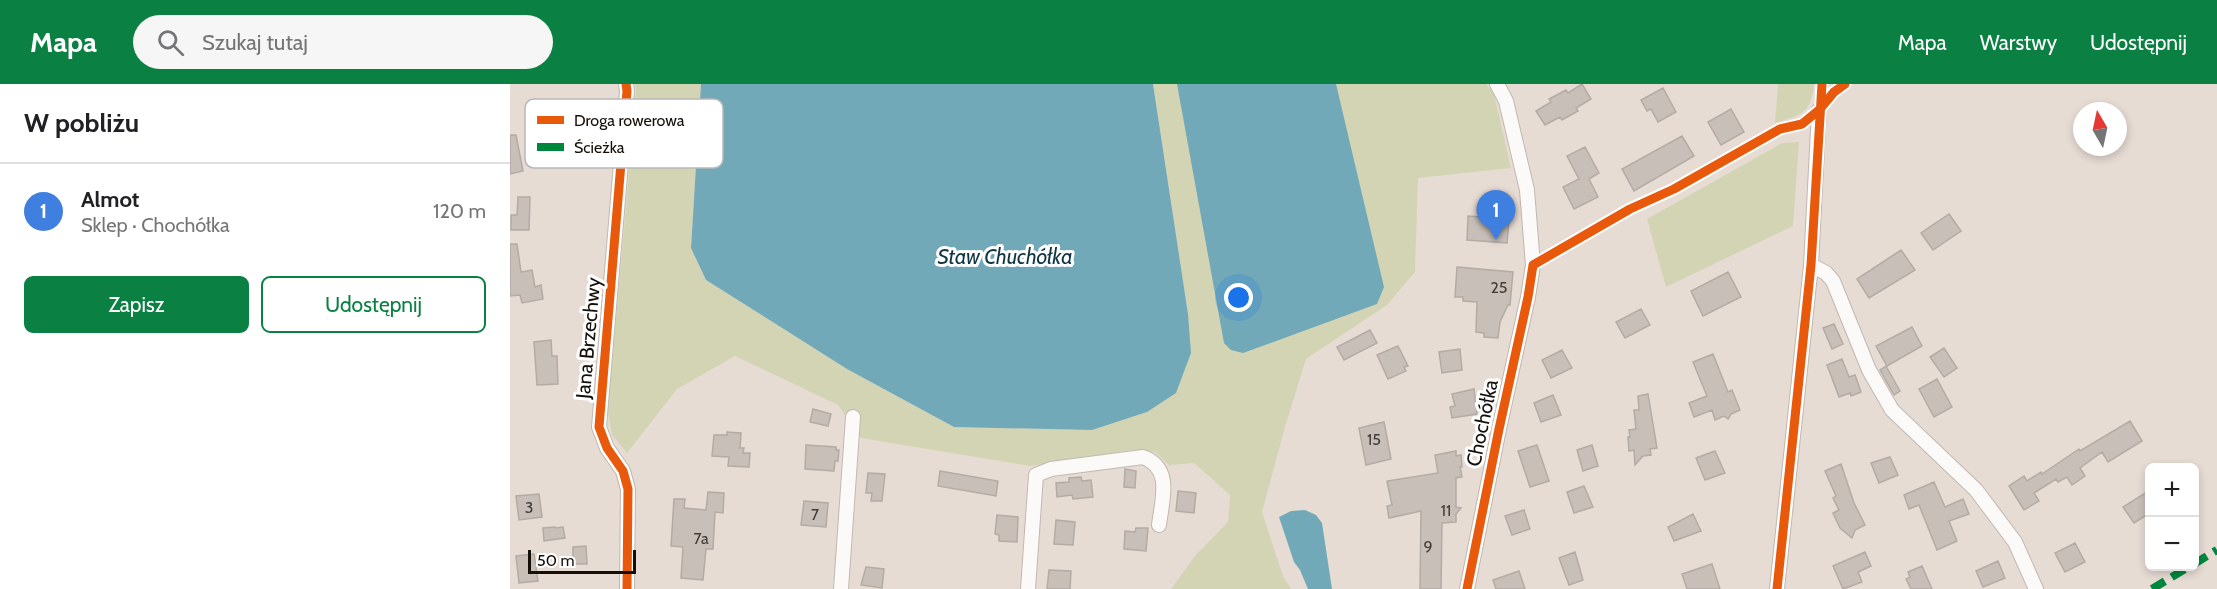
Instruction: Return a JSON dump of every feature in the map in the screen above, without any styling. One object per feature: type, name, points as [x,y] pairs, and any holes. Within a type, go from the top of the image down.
[{"type":"street","name":"Jana Brzechwy","points":[[626,84],[626,99]]},
{"type":"street","name":"Chochółka","points":[[1467,589],[1533,265],[1527,190],[1506,101],[1497,84]]},
{"type":"street","points":[[1777,589],[1811,265],[1819,110]]},
{"type":"street","name":"Jana Brzechwy","points":[[621,168],[599,427],[607,448],[623,471],[628,489],[627,589]]},
{"type":"street","points":[[1811,265],[1826,273],[1833,281],[1869,370],[1892,410],[1976,490],[2015,542],[2036,589]]},
{"type":"street","points":[[841,589],[853,417]]},
{"type":"street","points":[[1028,589],[1036,475],[1051,469],[1143,457],[1150,460],[1163,473],[1159,525]]},
{"type":"green space","points":[[635,84],[701,84],[700,99],[635,99]]},
{"type":"green space","points":[[1153,84],[1486,84],[1494,94],[1511,168],[1418,178],[1415,272],[1387,305],[1306,359],[1262,512],[1283,576],[1291,589],[1171,589],[1195,556],[1228,522],[1230,495],[1194,463],[1169,465],[1155,452],[1131,450],[1030,466],[861,438],[838,405],[735,356],[677,389],[627,453],[612,435],[608,413],[629,168],[696,168],[691,248],[706,280],[847,369],[954,427],[1092,430],[1147,412],[1188,314]]},
{"type":"green space","points":[[1778,84],[1814,84],[1810,102],[1803,112],[1775,123]]},
{"type":"green space","points":[[1799,142],[1793,226],[1666,287],[1647,219],[1782,143]]},
{"type":"water","name":"Staw Chuchółka","points":[[701,84],[1153,84],[1188,314],[1191,353],[1176,393],[1147,412],[1092,430],[954,427],[847,369],[706,280],[691,248],[696,168],[723,168],[723,99],[700,99]]},
{"type":"water","points":[[1177,84],[1336,84],[1384,287],[1377,304],[1243,353],[1231,350],[1224,343]]},
{"type":"water","points":[[1305,510],[1316,515],[1322,523],[1332,589],[1308,589],[1294,562],[1279,517],[1291,511]]},
{"type":"building","points":[[1582,84],[1591,99],[1576,108],[1578,111],[1562,120],[1560,117],[1545,125],[1536,111],[1551,102],[1549,99],[1566,90],[1568,93]]},
{"type":"building","points":[[1663,88],[1676,112],[1658,122],[1651,109],[1647,111],[1641,100]]},
{"type":"building","points":[[1731,109],[1744,132],[1721,145],[1708,122]]},
{"type":"building","points":[[510,135],[516,135],[523,171],[510,174]]},
{"type":"building","points":[[1682,136],[1694,156],[1634,191],[1622,169]]},
{"type":"building","points":[[1585,147],[1599,173],[1589,179],[1598,197],[1574,209],[1563,187],[1579,179],[1567,156]]},
{"type":"building","points":[[518,197],[530,197],[529,230],[511,230],[511,215],[517,215]]},
{"type":"building","points":[[1949,214],[1961,231],[1933,250],[1921,233]]},
{"type":"building","points":[[1468,216],[1509,219],[1507,243],[1467,240]]},
{"type":"building","points":[[510,244],[517,244],[521,272],[532,270],[535,287],[541,285],[543,299],[522,303],[520,295],[510,296]]},
{"type":"building","points":[[1901,250],[1915,270],[1869,298],[1857,279]]},
{"type":"building","points":[[1457,267],[1513,272],[1510,305],[1500,322],[1498,338],[1484,337],[1484,333],[1476,332],[1477,302],[1463,301],[1463,297],[1455,297]]},
{"type":"building","points":[[1728,272],[1741,297],[1703,316],[1691,291]]},
{"type":"building","points":[[1641,309],[1650,325],[1625,338],[1616,322]]},
{"type":"building","points":[[1834,324],[1843,344],[1832,349],[1823,328]]},
{"type":"building","points":[[1912,327],[1922,346],[1887,366],[1876,346]]},
{"type":"building","points":[[1370,330],[1377,343],[1344,360],[1337,347]]},
{"type":"building","points":[[551,340],[552,356],[557,356],[558,384],[537,385],[534,342]]},
{"type":"building","points":[[1398,346],[1408,366],[1404,367],[1406,371],[1388,379],[1377,355]]},
{"type":"building","points":[[1944,348],[1957,368],[1944,377],[1930,357]]},
{"type":"building","points":[[1460,349],[1462,370],[1442,373],[1439,352]]},
{"type":"building","points":[[1562,350],[1572,368],[1551,378],[1542,360]]},
{"type":"building","points":[[1713,354],[1728,392],[1732,390],[1740,410],[1731,414],[1728,419],[1724,416],[1715,420],[1712,410],[1694,417],[1689,403],[1707,396],[1693,362]]},
{"type":"building","points":[[1842,359],[1849,377],[1855,375],[1861,392],[1839,397],[1827,365]]},
{"type":"building","points":[[1886,366],[1900,391],[1894,395],[1880,370]]},
{"type":"building","points":[[1937,379],[1952,407],[1934,417],[1919,389]]},
{"type":"building","points":[[1474,389],[1477,414],[1452,418],[1450,407],[1455,406],[1452,394]]},
{"type":"building","points":[[1648,394],[1657,448],[1650,449],[1651,455],[1643,456],[1635,465],[1634,450],[1629,451],[1629,430],[1636,429],[1634,410],[1639,410],[1638,396]]},
{"type":"building","points":[[1553,395],[1561,415],[1541,422],[1534,403]]},
{"type":"building","points":[[813,409],[831,414],[828,426],[810,422]]},
{"type":"building","points":[[2130,421],[2142,441],[2108,462],[2102,452],[2080,468],[2085,476],[2072,485],[2067,477],[2058,482],[2056,479],[2034,493],[2039,501],[2024,510],[2009,486],[2024,476],[2027,481],[2041,472],[2042,474],[2079,449],[2080,451]]},
{"type":"building","points":[[1384,422],[1391,459],[1366,465],[1359,428]]},
{"type":"building","points":[[727,432],[741,433],[740,448],[744,448],[743,453],[750,453],[749,467],[728,466],[729,457],[712,456],[714,435],[727,435]]},
{"type":"building","points":[[806,445],[836,447],[836,450],[839,450],[834,471],[805,469]]},
{"type":"building","points":[[1537,445],[1549,481],[1530,487],[1518,451]]},
{"type":"building","points":[[1592,445],[1598,466],[1583,471],[1577,450]]},
{"type":"building","points":[[1456,451],[1456,456],[1461,455],[1462,477],[1456,478],[1456,507],[1461,508],[1456,514],[1456,522],[1442,523],[1441,589],[1420,589],[1421,511],[1389,518],[1387,506],[1392,505],[1387,481],[1438,473],[1435,455]]},
{"type":"building","points":[[1715,451],[1725,473],[1705,480],[1696,458]]},
{"type":"building","points":[[1890,457],[1898,475],[1879,483],[1871,463]]},
{"type":"building","points":[[1841,464],[1854,503],[1865,525],[1855,530],[1852,538],[1840,528],[1833,513],[1839,510],[1833,498],[1836,496],[1825,471]]},
{"type":"building","points":[[1125,469],[1136,471],[1135,488],[1124,487]]},
{"type":"building","points":[[940,471],[998,481],[996,496],[938,486]]},
{"type":"building","points":[[868,473],[885,474],[882,501],[871,501],[872,493],[866,493]]},
{"type":"building","points":[[1081,477],[1082,481],[1091,480],[1093,497],[1073,499],[1072,495],[1057,497],[1056,483],[1069,482],[1069,478]]},
{"type":"building","points":[[1934,482],[1945,507],[1963,499],[1969,514],[1949,521],[1957,541],[1937,550],[1919,505],[1909,509],[1904,495]]},
{"type":"building","points":[[1584,486],[1593,507],[1574,513],[1567,492]]},
{"type":"building","points":[[1178,491],[1196,493],[1194,513],[1176,511]]},
{"type":"building","points":[[708,492],[724,493],[723,513],[715,512],[713,549],[706,549],[703,580],[681,578],[683,547],[671,546],[674,499],[685,499],[684,508],[706,510]]},
{"type":"building","points":[[2145,493],[2145,516],[2134,523],[2123,507]]},
{"type":"building","points":[[539,494],[542,517],[519,520],[516,496]]},
{"type":"building","points":[[804,501],[828,503],[826,527],[801,525]]},
{"type":"building","points":[[1524,510],[1530,529],[1512,535],[1505,516]]},
{"type":"building","points":[[1693,514],[1701,531],[1674,541],[1668,527]]},
{"type":"building","points":[[997,515],[1018,517],[1017,542],[999,541],[999,535],[995,534]]},
{"type":"building","points":[[1056,520],[1075,522],[1073,545],[1054,544]]},
{"type":"building","points":[[563,527],[565,538],[544,541],[543,528]]},
{"type":"building","points":[[1136,528],[1148,528],[1146,551],[1124,549],[1125,531],[1135,532]]},
{"type":"building","points":[[2075,543],[2085,562],[2065,572],[2055,553]]},
{"type":"building","points":[[586,546],[587,564],[573,564],[573,547]]},
{"type":"building","points":[[1575,552],[1583,580],[1569,585],[1559,558]]},
{"type":"building","points":[[1865,552],[1871,566],[1858,572],[1862,582],[1843,589],[1833,566]]},
{"type":"building","points":[[534,554],[538,581],[519,583],[516,556]]},
{"type":"building","points":[[1998,561],[2005,578],[1983,587],[1976,571]]},
{"type":"building","points":[[1712,564],[1720,589],[1687,589],[1682,574]]},
{"type":"building","points":[[1922,566],[1932,589],[1911,589],[1906,579],[1910,577],[1908,572]]},
{"type":"building","points":[[866,567],[884,569],[882,588],[861,585]]},
{"type":"building","points":[[1049,570],[1071,571],[1070,589],[1047,589]]},
{"type":"building","points":[[1519,571],[1525,589],[1496,589],[1493,580]]},
{"type":"marked path","points":[[2199,561],[2217,550]]},
{"type":"marked path","points":[[2152,589],[2182,571]]},
{"type":"cycle path","points":[[626,84],[626,99]]},
{"type":"cycle path","points":[[1777,589],[1811,265],[1822,84]]},
{"type":"cycle path","points":[[1467,589],[1533,265],[1630,209],[1674,189],[1780,129],[1802,124],[1845,84]]},
{"type":"cycle path","points":[[621,168],[599,427],[607,448],[623,471],[628,489],[627,589]]},
{"type":"place","name":"Almot","points":[[1496,240]]}]
